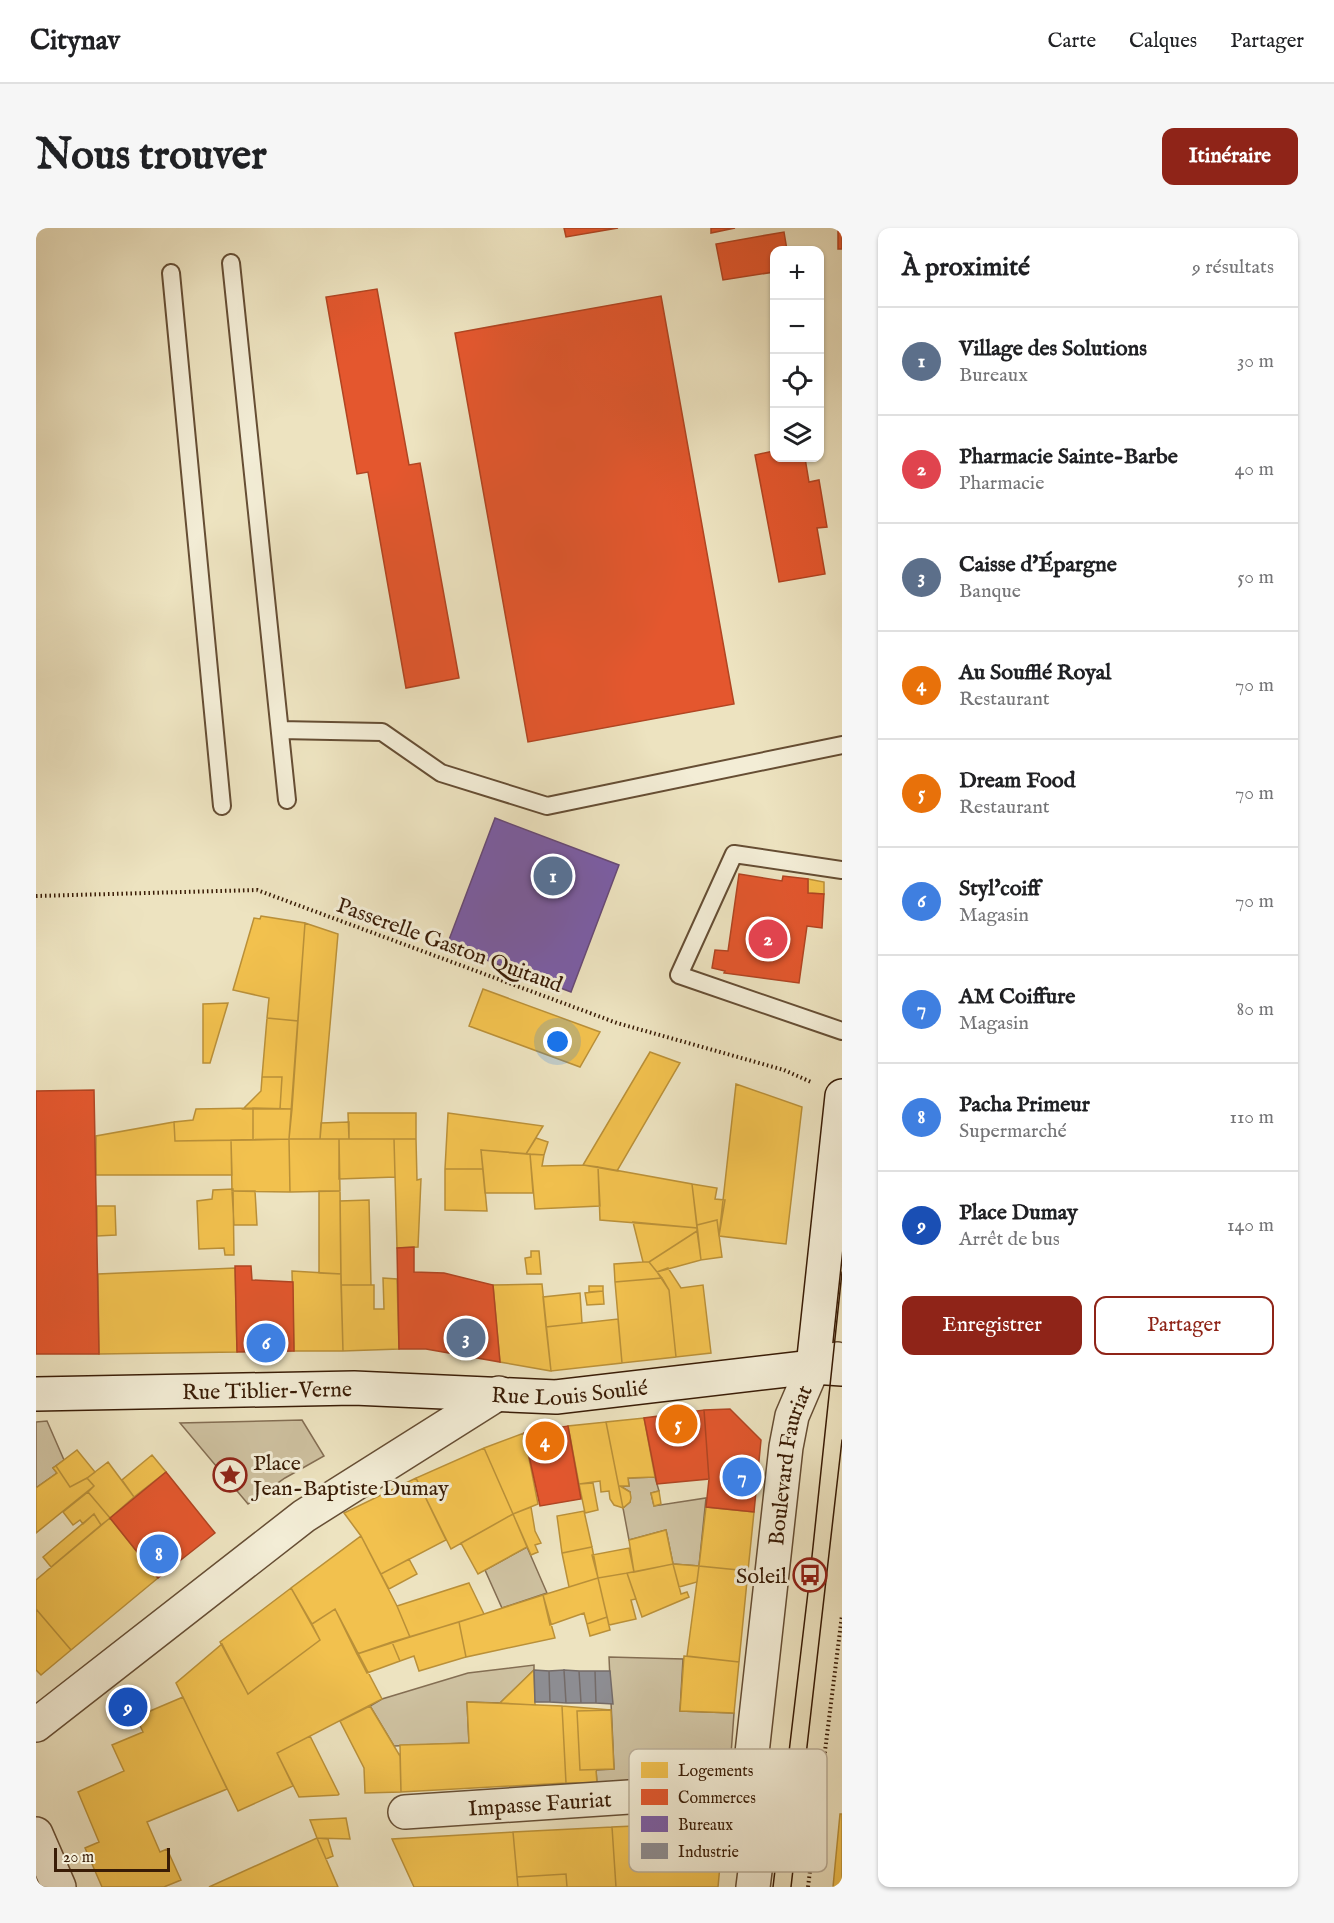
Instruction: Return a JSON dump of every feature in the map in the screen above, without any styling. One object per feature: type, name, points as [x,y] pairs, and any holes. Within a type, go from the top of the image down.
[{"type":"street","name":"Boulevard Fauriat","points":[[752,1749],[786,1447],[792,1416],[832,1364],[842,1096]]},
{"type":"street","name":"Rue Louis Soulié","points":[[36,1725],[304,1516],[499,1393],[556,1397],[832,1364]]},
{"type":"street","name":"Rue Tiblier-Verne","points":[[36,1394],[354,1388],[499,1393]]},
{"type":"street","name":"Impasse Fauriat","points":[[405,1812],[629,1797]]},
{"type":"street","points":[[36,1834],[59,1887]]},
{"type":"street","name":"Boulevard Fauriat","points":[[753,1887],[755,1872]]},
{"type":"lane","points":[[231,263],[286,800]]},
{"type":"lane","points":[[171,273],[222,806]]},
{"type":"lane","points":[[280,730],[382,732],[441,773],[547,806],[842,745]]},
{"type":"lane","points":[[842,870],[734,854],[679,975],[842,1031]]},
{"type":"path","name":"Passerelle Gaston Quitaud","points":[[36,896],[257,890],[617,1023],[784,1070],[813,1083]]},
{"type":"path","points":[[825,1749],[842,1615]]},
{"type":"path","points":[[808,1887],[810,1872]]},
{"type":"shaded area","points":[[302,1420],[324,1456],[285,1478],[248,1504],[180,1423]]},
{"type":"shaded area","points":[[47,1421],[64,1460],[53,1468],[57,1473],[36,1488],[36,1422]]},
{"type":"shaded area","points":[[655,1477],[659,1491],[651,1493],[654,1506],[706,1498],[699,1566],[673,1564],[666,1530],[629,1540],[623,1508],[630,1502],[630,1492],[620,1486],[629,1486],[628,1478]]},
{"type":"shaded area","points":[[527,1547],[547,1593],[502,1608],[485,1570]]},
{"type":"shaded area","points":[[609,1657],[683,1659],[680,1711],[734,1713],[731,1749],[629,1749],[629,1781],[597,1783],[596,1770],[614,1769]]},
{"type":"shaded area","points":[[534,1665],[534,1670],[500,1703],[467,1702],[469,1743],[394,1746],[370,1706],[382,1699],[468,1673]]},
{"type":"building: Logements","points":[[808,879],[824,882],[824,894],[808,893]]},
{"type":"building: Logements","points":[[261,916],[305,923],[298,1021],[267,1018],[269,998],[233,990],[254,918],[260,919]]},
{"type":"building: Logements","points":[[305,923],[338,934],[320,1139],[289,1139]]},
{"type":"building: Logements","points":[[483,989],[600,1032],[580,1067],[469,1026]]},
{"type":"building: Logements","points":[[228,1003],[210,1063],[203,1063],[203,1004]]},
{"type":"building: Logements","points":[[267,1018],[298,1021],[292,1109],[280,1109],[282,1077],[262,1077]]},
{"type":"building: Logements","points":[[650,1052],[680,1063],[617,1171],[583,1165]]},
{"type":"building: Logements","points":[[262,1077],[282,1077],[280,1109],[243,1109],[261,1091]]},
{"type":"building: Logements","points":[[736,1084],[802,1107],[786,1244],[719,1236]]},
{"type":"building: Logements","points":[[253,1108],[292,1109],[289,1139],[253,1140]]},
{"type":"building: Logements","points":[[253,1108],[253,1140],[175,1141],[174,1122],[193,1120],[196,1109]]},
{"type":"building: Logements","points":[[348,1113],[416,1113],[416,1139],[349,1139]]},
{"type":"building: Logements","points":[[448,1113],[543,1126],[526,1154],[481,1150],[483,1169],[445,1169]]},
{"type":"building: Logements","points":[[174,1122],[175,1141],[231,1140],[232,1175],[96,1175],[96,1136]]},
{"type":"building: Logements","points":[[349,1122],[349,1139],[320,1139],[321,1123]]},
{"type":"building: Logements","points":[[536,1138],[548,1142],[544,1155],[526,1154]]},
{"type":"building: Logements","points":[[289,1139],[339,1139],[340,1191],[290,1192]]},
{"type":"building: Logements","points":[[289,1139],[290,1192],[232,1191],[231,1140]]},
{"type":"building: Logements","points":[[339,1139],[394,1139],[395,1177],[339,1179]]},
{"type":"building: Logements","points":[[394,1139],[416,1139],[417,1180],[421,1179],[418,1247],[397,1248]]},
{"type":"building: Logements","points":[[481,1150],[530,1154],[533,1193],[485,1193]]},
{"type":"building: Logements","points":[[530,1154],[544,1155],[542,1166],[598,1167],[600,1206],[535,1209]]},
{"type":"building: Logements","points":[[598,1167],[692,1184],[697,1228],[600,1220]]},
{"type":"building: Logements","points":[[445,1169],[483,1169],[487,1211],[445,1210]]},
{"type":"building: Logements","points":[[692,1184],[717,1188],[715,1199],[725,1200],[719,1236],[717,1220],[697,1225]]},
{"type":"building: Logements","points":[[233,1189],[234,1255],[225,1255],[224,1248],[199,1249],[197,1201],[212,1199],[213,1190]]},
{"type":"building: Logements","points":[[232,1191],[255,1191],[257,1225],[234,1225]]},
{"type":"building: Logements","points":[[319,1191],[340,1191],[341,1274],[319,1273]]},
{"type":"building: Logements","points":[[369,1200],[371,1285],[341,1285],[340,1201]]},
{"type":"building: Logements","points":[[97,1206],[115,1206],[116,1235],[97,1236]]},
{"type":"building: Logements","points":[[717,1220],[722,1257],[701,1260],[697,1225]]},
{"type":"building: Logements","points":[[633,1222],[697,1228],[697,1231],[649,1262],[643,1262]]},
{"type":"building: Logements","points":[[697,1231],[701,1260],[657,1272],[649,1262]]},
{"type":"building: Logements","points":[[531,1251],[539,1251],[541,1274],[527,1274],[525,1258],[531,1257]]},
{"type":"building: Logements","points":[[649,1262],[662,1278],[615,1282],[614,1264]]},
{"type":"building: Logements","points":[[235,1268],[237,1352],[99,1354],[98,1274]]},
{"type":"building: Logements","points":[[668,1268],[681,1288],[703,1285],[711,1353],[676,1357],[669,1290],[657,1272]]},
{"type":"building: Logements","points":[[292,1271],[341,1274],[343,1351],[294,1351]]},
{"type":"building: Logements","points":[[383,1278],[397,1279],[399,1349],[343,1351],[341,1285],[374,1285],[374,1309],[384,1309]]},
{"type":"building: Logements","points":[[662,1278],[669,1290],[676,1357],[622,1363],[615,1282]]},
{"type":"building: Logements","points":[[542,1284],[551,1371],[500,1362],[493,1285]]},
{"type":"building: Logements","points":[[589,1286],[603,1286],[603,1291],[589,1292]]},
{"type":"building: Logements","points":[[603,1291],[604,1304],[587,1305],[585,1293]]},
{"type":"building: Logements","points":[[580,1293],[582,1323],[546,1327],[543,1297]]},
{"type":"building: Logements","points":[[618,1319],[622,1363],[551,1371],[546,1327]]},
{"type":"building: Logements","points":[[644,1418],[655,1477],[628,1478],[629,1486],[620,1486],[630,1492],[631,1498],[623,1508],[606,1422]]},
{"type":"building: Logements","points":[[606,1422],[623,1508],[614,1505],[609,1491],[601,1492],[600,1481],[579,1484],[568,1426]]},
{"type":"building: Logements","points":[[524,1433],[538,1504],[513,1514],[484,1448]]},
{"type":"building: Logements","points":[[484,1448],[513,1514],[451,1549],[416,1478]]},
{"type":"building: Logements","points":[[77,1450],[95,1472],[70,1487],[56,1466]]},
{"type":"building: Logements","points":[[152,1455],[166,1472],[134,1497],[122,1480]]},
{"type":"building: Logements","points":[[108,1462],[134,1497],[110,1518],[88,1492],[94,1486],[87,1478]]},
{"type":"building: Logements","points":[[56,1466],[70,1487],[87,1478],[94,1486],[36,1533],[36,1488],[57,1473],[53,1468]]},
{"type":"building: Logements","points":[[416,1478],[446,1540],[381,1574],[361,1536],[344,1513]]},
{"type":"building: Logements","points":[[593,1483],[598,1510],[585,1513],[579,1484]]},
{"type":"building: Logements","points":[[659,1491],[661,1504],[654,1506],[651,1493]]},
{"type":"building: Logements","points":[[88,1492],[110,1518],[101,1525],[94,1514],[83,1524],[80,1520],[73,1525],[63,1512]]},
{"type":"building: Logements","points":[[531,1507],[535,1531],[541,1543],[535,1545],[538,1552],[531,1555],[513,1514]]},
{"type":"building: Logements","points":[[706,1507],[754,1512],[748,1571],[699,1566]]},
{"type":"building: Logements","points":[[584,1511],[592,1547],[562,1553],[557,1516]]},
{"type":"building: Logements","points":[[94,1514],[101,1525],[51,1567],[43,1557]]},
{"type":"building: Logements","points":[[513,1514],[527,1547],[478,1574],[461,1543]]},
{"type":"building: Logements","points":[[110,1518],[158,1578],[71,1650],[36,1609],[36,1580]]},
{"type":"building: Logements","points":[[666,1530],[673,1564],[634,1572],[629,1540]]},
{"type":"building: Logements","points":[[361,1536],[397,1606],[410,1637],[357,1654],[335,1609],[312,1624],[291,1588]]},
{"type":"building: Logements","points":[[592,1547],[598,1578],[569,1587],[562,1553]]},
{"type":"building: Logements","points":[[629,1548],[634,1572],[598,1578],[592,1555]]},
{"type":"building: Logements","points":[[409,1559],[417,1574],[389,1589],[381,1574]]},
{"type":"building: Logements","points":[[673,1564],[699,1566],[697,1582],[679,1587]]},
{"type":"building: Logements","points":[[673,1564],[681,1594],[687,1592],[689,1597],[642,1617],[627,1573]]},
{"type":"building: Logements","points":[[699,1566],[748,1571],[739,1662],[687,1656]]},
{"type":"building: Logements","points":[[627,1573],[636,1599],[631,1600],[636,1619],[609,1625],[598,1578]]},
{"type":"building: Logements","points":[[598,1578],[607,1617],[587,1624],[584,1613],[550,1625],[543,1595]]},
{"type":"building: Logements","points":[[469,1583],[484,1614],[410,1637],[397,1606]]},
{"type":"building: Logements","points":[[291,1588],[320,1640],[248,1694],[220,1642]]},
{"type":"building: Logements","points":[[543,1595],[555,1638],[466,1657],[459,1622]]},
{"type":"building: Logements","points":[[36,1609],[71,1650],[41,1675],[36,1670]]},
{"type":"building: Logements","points":[[335,1609],[382,1699],[277,1753],[293,1786],[238,1811],[176,1683],[222,1644],[248,1694],[320,1640],[312,1624]]},
{"type":"building: Logements","points":[[607,1617],[610,1630],[590,1636],[587,1624]]},
{"type":"building: Logements","points":[[459,1622],[466,1657],[419,1671],[414,1656],[400,1661],[392,1642]]},
{"type":"building: Logements","points":[[392,1642],[400,1661],[367,1673],[357,1654]]},
{"type":"building: Logements","points":[[684,1656],[739,1662],[734,1713],[680,1711]]},
{"type":"building: Logements","points":[[534,1670],[535,1705],[500,1703]]},
{"type":"building: Logements","points":[[183,1697],[227,1789],[147,1822],[160,1852],[167,1849],[181,1880],[164,1887],[102,1887],[85,1848],[99,1842],[78,1792],[124,1771],[112,1745],[143,1732],[136,1717]]},
{"type":"building: Logements","points":[[467,1702],[562,1706],[566,1783],[401,1792],[400,1745],[469,1743]]},
{"type":"building: Logements","points":[[370,1706],[400,1756],[401,1792],[365,1793],[364,1768],[340,1721]]},
{"type":"building: Logements","points":[[562,1706],[611,1710],[577,1711],[580,1770],[596,1770],[597,1783],[566,1783]]},
{"type":"building: Logements","points":[[611,1710],[614,1769],[580,1770],[577,1711]]},
{"type":"building: Logements","points":[[310,1736],[338,1795],[299,1797],[277,1753]]},
{"type":"building: Logements","points":[[840,1814],[842,1814],[842,1887],[833,1887]]},
{"type":"building: Logements","points":[[346,1818],[350,1839],[317,1838],[310,1820]]},
{"type":"building: Logements","points":[[629,1826],[629,1872],[719,1872],[718,1887],[616,1887],[612,1827]]},
{"type":"building: Logements","points":[[612,1827],[616,1887],[567,1887],[566,1874],[517,1877],[513,1832]]},
{"type":"building: Logements","points":[[513,1832],[518,1887],[414,1887],[392,1839]]},
{"type":"building: Logements","points":[[317,1838],[328,1839],[333,1856],[326,1859]]},
{"type":"building: Logements","points":[[317,1838],[338,1887],[209,1887]]},
{"type":"building: Logements","points":[[566,1874],[567,1887],[518,1887],[517,1877]]},
{"type":"building: Commerces","points":[[564,228],[618,228],[566,237]]},
{"type":"building: Commerces","points":[[711,228],[735,228],[711,233]]},
{"type":"building: Commerces","points":[[838,229],[842,229],[842,249],[838,249]]},
{"type":"building: Commerces","points":[[784,232],[786,246],[770,246],[770,273],[723,280],[716,244]]},
{"type":"building: Commerces","points":[[377,289],[409,465],[420,463],[459,678],[406,688],[368,472],[357,474],[326,297]]},
{"type":"building: Commerces","points":[[661,296],[734,704],[528,742],[455,333]]},
{"type":"building: Commerces","points":[[770,452],[770,462],[806,462],[809,482],[819,480],[827,527],[817,528],[825,574],[779,582],[755,455]]},
{"type":"building: Commerces","points":[[739,874],[782,881],[783,876],[808,879],[808,893],[824,894],[822,928],[807,926],[799,983],[724,973],[725,971],[712,968],[715,950],[728,951]]},
{"type":"building: Commerces","points":[[94,1090],[99,1354],[36,1354],[36,1091]]},
{"type":"building: Commerces","points":[[414,1247],[414,1272],[444,1273],[493,1285],[500,1362],[426,1349],[399,1349],[397,1248]]},
{"type":"building: Commerces","points":[[235,1266],[251,1266],[252,1280],[293,1282],[294,1351],[237,1352]]},
{"type":"building: Commerces","points":[[730,1409],[761,1440],[754,1512],[706,1507],[709,1479],[704,1410]]},
{"type":"building: Commerces","points":[[704,1410],[709,1479],[657,1484],[644,1418]]},
{"type":"building: Commerces","points":[[568,1426],[581,1499],[540,1506],[524,1433]]},
{"type":"building: Commerces","points":[[166,1472],[215,1533],[158,1578],[110,1518]]},
{"type":"building: Bureaux","points":[[495,818],[619,865],[571,992],[447,945]]},
{"type":"building: Industrie","points":[[534,1670],[549,1671],[550,1702],[535,1702]]},
{"type":"building: Industrie","points":[[564,1670],[579,1671],[581,1703],[566,1703]]},
{"type":"building: Industrie","points":[[564,1670],[566,1703],[550,1702],[549,1671]]},
{"type":"building: Industrie","points":[[579,1671],[595,1671],[596,1703],[581,1703]]},
{"type":"building: Industrie","points":[[595,1671],[610,1671],[613,1704],[596,1703]]},
{"type":"tram line","points":[[789,1749],[842,1272]]},
{"type":"tram line","points":[[807,1749],[842,1440]]},
{"type":"tram line","points":[[773,1887],[775,1872]]},
{"type":"tram line","points":[[791,1887],[793,1872]]},
{"type":"place","name":"Village des Solutions","points":[[553,876]]},
{"type":"place","name":"Pharmacie Sainte-Barbe","points":[[768,939]]},
{"type":"place","name":"Caisse d'Épargne","points":[[466,1338]]},
{"type":"place","name":"Styl'coiff","points":[[266,1343]]},
{"type":"place","name":"Dream Food","points":[[678,1424]]},
{"type":"place","name":"Au Soufflé Royal","points":[[545,1441]]},
{"type":"place","name":"Place Jean-Baptiste Dumay","points":[[230,1475]]},
{"type":"place","name":"AM Coiffure","points":[[742,1477]]},
{"type":"place","name":"Pacha Primeur","points":[[159,1554]]},
{"type":"place","name":"Soleil","points":[[810,1575]]},
{"type":"place","name":"Place Dumay","points":[[128,1707]]}]
